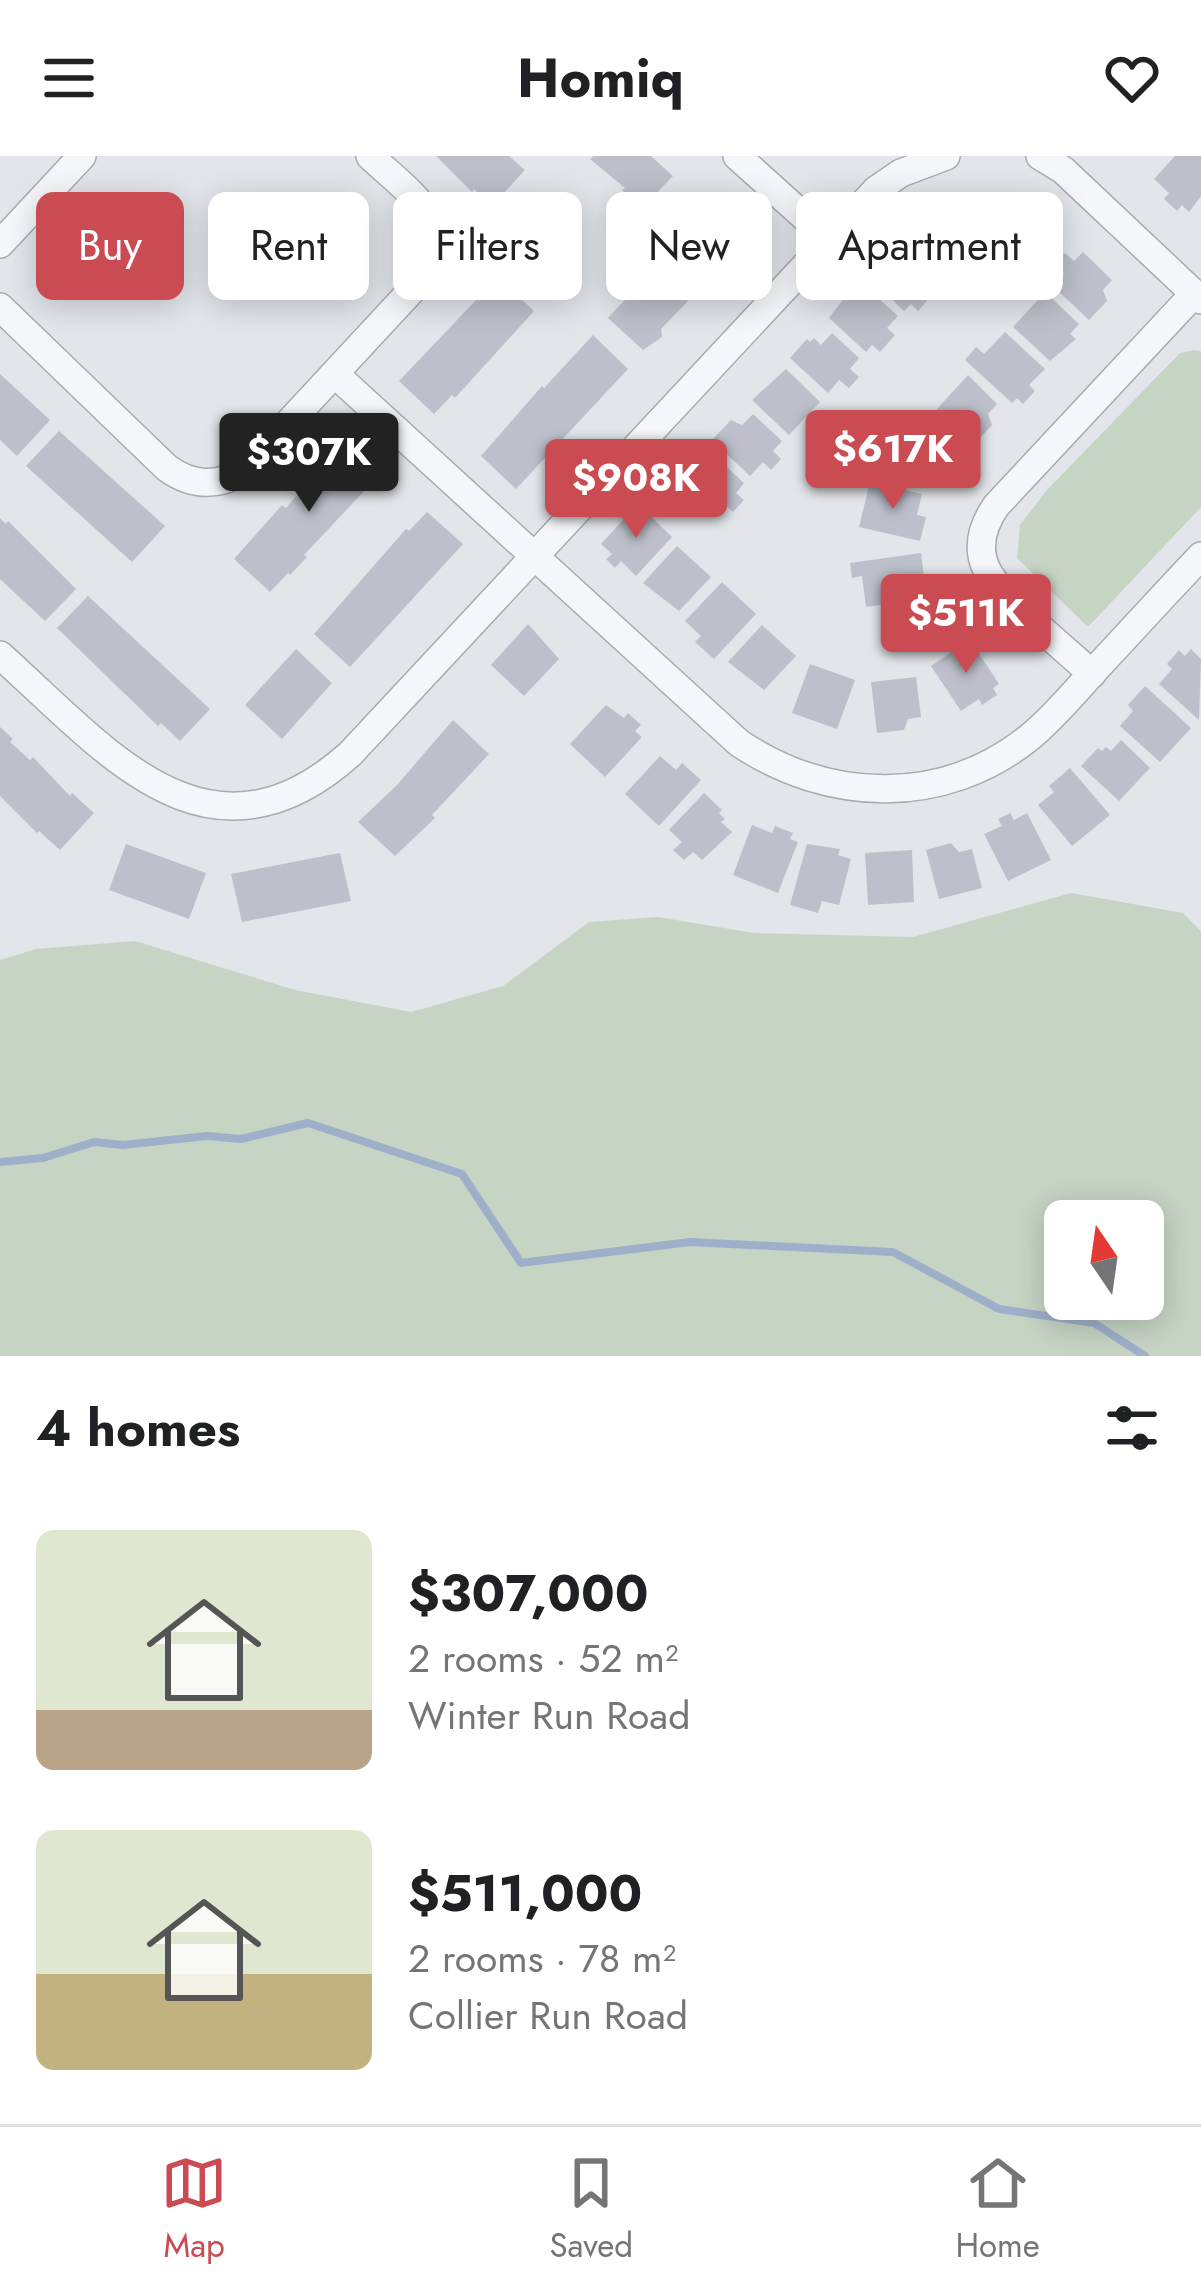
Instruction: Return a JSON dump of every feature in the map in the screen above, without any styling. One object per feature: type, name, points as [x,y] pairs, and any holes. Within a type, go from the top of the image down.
[{"type":"street","points":[[0,307],[167,468],[192,482],[219,483],[243,472],[430,274],[439,252],[432,219],[370,156]]},
{"type":"street","points":[[737,156],[796,209]]},
{"type":"street","points":[[874,192],[901,173],[946,156]]},
{"type":"street","points":[[1040,156],[1063,170],[1198,297],[996,506],[983,530],[982,556],[993,580],[1092,674]]},
{"type":"street","points":[[0,244],[72,159]]},
{"type":"street","points":[[0,655],[125,768],[164,792],[209,804],[241,805],[273,800],[303,788],[350,754],[796,276]]},
{"type":"street","points":[[335,375],[739,742],[784,770],[833,786],[904,789],[940,783],[974,771],[1030,737],[1201,556]]},
{"type":"green space","points":[[1201,351],[1201,507],[1088,627],[1017,558],[1020,525],[1047,490],[1180,353]]},
{"type":"green space","points":[[1071,893],[1183,913],[1201,931],[1201,1356],[0,1356],[0,960],[36,949],[135,941],[295,990],[411,1012],[503,986],[589,922],[658,917],[754,933],[913,937]]},
{"type":"building","points":[[436,156],[509,156],[525,170],[505,192],[472,192]]},
{"type":"building","points":[[651,156],[673,176],[658,192],[624,192],[590,159]]},
{"type":"building","points":[[1175,156],[1201,156],[1201,196],[1189,212],[1182,205],[1177,211],[1164,199],[1169,193],[1154,179]]},
{"type":"building","points":[[1083,252],[1112,280],[1103,290],[1107,301],[1089,320],[1063,295],[1063,255],[1074,261]]},
{"type":"building","points":[[476,300],[522,300],[534,311],[455,398],[452,395],[434,414],[399,381]]},
{"type":"building","points":[[625,300],[689,300],[661,329],[662,337],[643,350],[608,318]]},
{"type":"building","points":[[843,300],[880,300],[898,316],[887,328],[895,335],[880,352],[872,345],[866,352],[829,318]]},
{"type":"building","points":[[892,300],[928,300],[918,311],[911,304],[904,311]]},
{"type":"building","points":[[1038,300],[1054,300],[1079,324],[1070,334],[1076,339],[1050,361],[1013,327]]},
{"type":"building","points":[[1005,332],[1045,369],[1029,385],[1035,391],[1023,404],[1017,398],[1012,403],[965,360],[976,347],[984,354]]},
{"type":"building","points":[[832,333],[859,358],[850,369],[859,377],[849,388],[839,380],[828,393],[790,358],[807,339],[814,338],[821,345]]},
{"type":"building","points":[[593,335],[628,369],[516,489],[481,456]]},
{"type":"building","points":[[786,369],[820,402],[789,435],[752,400]]},
{"type":"building","points":[[0,374],[50,420],[17,456],[0,440]]},
{"type":"building","points":[[968,375],[997,404],[988,414],[992,425],[974,444],[937,409]]},
{"type":"building","points":[[753,414],[782,441],[773,451],[781,459],[771,470],[763,462],[750,476],[712,440],[731,420],[742,425]]},
{"type":"building","points":[[925,419],[964,452],[935,488],[895,456]]},
{"type":"building","points":[[59,431],[165,526],[132,562],[26,466]]},
{"type":"building","points":[[347,436],[384,470],[270,592],[234,559],[282,505],[286,508]]},
{"type":"building","points":[[706,448],[744,483],[736,493],[744,500],[733,512],[725,505],[713,517],[675,482]]},
{"type":"building","points":[[870,482],[922,494],[917,515],[926,517],[920,541],[859,527]]},
{"type":"building","points":[[638,504],[672,537],[636,576],[621,561],[615,568],[606,559],[612,554],[601,544]]},
{"type":"building","points":[[427,512],[463,544],[350,667],[314,634],[406,529]]},
{"type":"building","points":[[0,518],[76,589],[45,621],[0,579]]},
{"type":"building","points":[[677,546],[711,577],[679,611],[643,583]]},
{"type":"building","points":[[921,553],[920,599],[866,607],[862,576],[852,578],[850,563]]},
{"type":"building","points":[[722,582],[756,614],[714,659],[695,642],[701,636],[685,621]]},
{"type":"building","points":[[88,596],[210,709],[180,741],[161,723],[158,726],[57,628]]},
{"type":"building","points":[[528,624],[559,659],[524,696],[491,665]]},
{"type":"building","points":[[762,625],[796,656],[764,690],[728,662]]},
{"type":"building","points":[[970,640],[999,684],[993,688],[997,695],[982,705],[979,699],[961,711],[931,666]]},
{"type":"building","points":[[296,649],[332,683],[282,739],[245,705]]},
{"type":"building","points":[[1191,649],[1201,659],[1199,720],[1159,684],[1179,650],[1185,656]]},
{"type":"building","points":[[810,664],[855,680],[837,729],[792,713]]},
{"type":"building","points":[[916,677],[921,717],[908,719],[904,730],[877,733],[871,682]]},
{"type":"building","points":[[1145,686],[1191,728],[1160,762],[1120,726],[1133,711],[1128,705]]},
{"type":"building","points":[[606,705],[624,718],[628,713],[641,725],[635,731],[642,737],[605,777],[570,744]]},
{"type":"building","points":[[453,720],[489,754],[432,815],[435,818],[395,856],[358,822]]},
{"type":"building","points":[[0,727],[13,739],[10,742],[94,813],[60,850],[0,796]]},
{"type":"building","points":[[1121,740],[1150,768],[1119,801],[1081,766],[1098,748],[1111,751]]},
{"type":"building","points":[[660,756],[676,770],[682,763],[701,780],[659,826],[625,794]]},
{"type":"building","points":[[1070,768],[1110,815],[1072,846],[1038,805],[1054,792],[1049,786]]},
{"type":"building","points":[[704,793],[722,810],[719,813],[725,819],[721,822],[732,832],[702,860],[693,852],[684,860],[673,850],[682,842],[669,830]]},
{"type":"building","points":[[1010,813],[1014,820],[1027,813],[1051,860],[1008,881],[984,834],[1002,826],[998,819]]},
{"type":"building","points":[[752,825],[772,833],[775,826],[793,833],[790,839],[798,842],[778,893],[733,875]]},
{"type":"building","points":[[951,843],[959,852],[972,849],[982,888],[939,899],[926,850]]},
{"type":"building","points":[[126,844],[206,873],[189,919],[109,890]]},
{"type":"building","points":[[807,844],[840,849],[838,855],[851,859],[839,905],[822,901],[818,913],[790,905]]},
{"type":"building","points":[[912,850],[914,902],[868,905],[865,853]]},
{"type":"building","points":[[340,853],[351,901],[242,922],[231,874]]},
{"type":"waterway","points":[[0,1162],[43,1158],[94,1142],[123,1145],[207,1136],[241,1139],[308,1123],[462,1174],[521,1263],[690,1242],[893,1252],[999,1309],[1094,1323],[1145,1356]]}]
